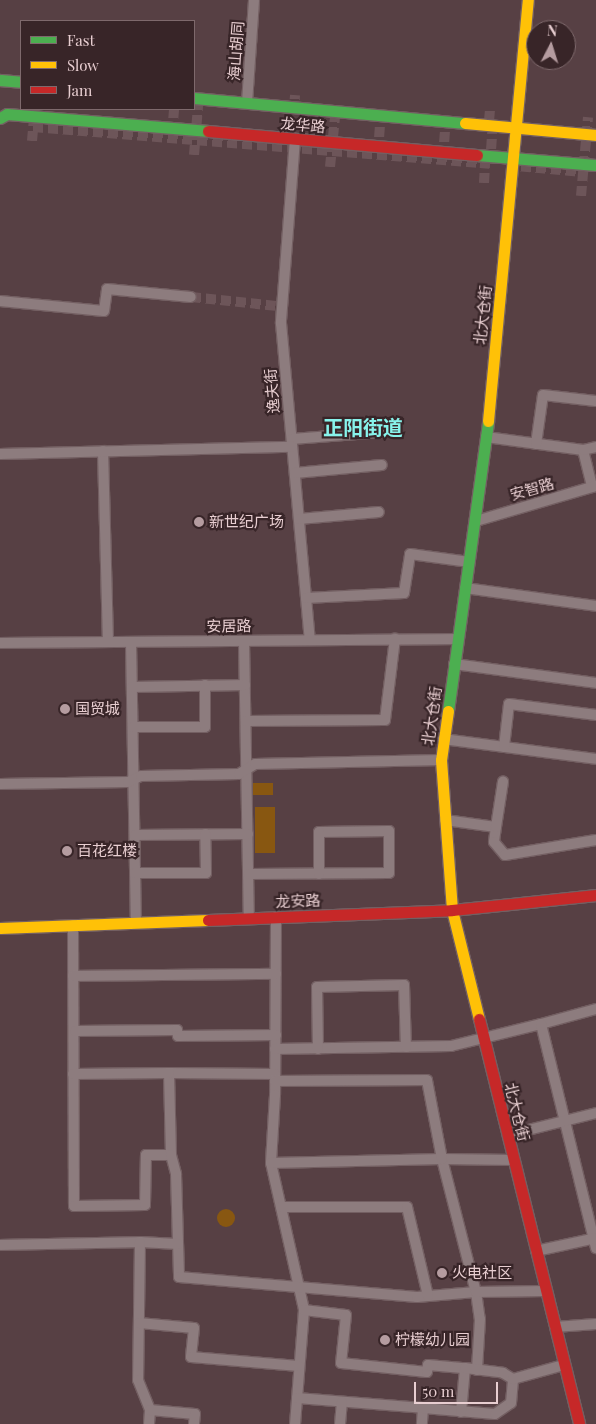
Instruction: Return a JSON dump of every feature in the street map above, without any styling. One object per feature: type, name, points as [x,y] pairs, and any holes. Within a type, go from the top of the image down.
[{"type":"street","name":"海山胡同","points":[[247,103],[254,0]]},
{"type":"street","name":"北大仓街","points":[[528,0],[486,438],[476,521],[441,760],[452,910],[579,1424]]},
{"type":"street","points":[[0,80],[20,82]]},
{"type":"street","name":"龙华路","points":[[195,98],[596,135]]},
{"type":"street","name":"龙华路","points":[[3,116],[596,165]]},
{"type":"street","name":"逸夫街","points":[[295,139],[279,306],[310,640]]},
{"type":"street","points":[[0,301],[104,311],[107,289],[191,297]]},
{"type":"street","points":[[536,444],[543,395],[596,402]]},
{"type":"street","points":[[0,454],[103,452],[292,443],[383,432]]},
{"type":"street","points":[[486,438],[583,450],[596,447]]},
{"type":"street","points":[[583,450],[594,486]]},
{"type":"street","points":[[103,452],[108,642]]},
{"type":"street","points":[[295,473],[382,465]]},
{"type":"street","name":"安智路","points":[[476,521],[594,486]]},
{"type":"street","points":[[299,519],[379,512]]},
{"type":"street","points":[[306,598],[404,593],[410,554],[469,562]]},
{"type":"street","points":[[465,588],[596,606]]},
{"type":"street","points":[[246,721],[385,720],[396,639]]},
{"type":"street","name":"安居路","points":[[0,644],[458,639]]},
{"type":"street","points":[[244,641],[250,918]]},
{"type":"street","points":[[131,642],[136,923]]},
{"type":"street","points":[[454,664],[596,683]]},
{"type":"street","points":[[133,727],[205,727],[205,685]]},
{"type":"street","points":[[132,686],[245,685]]},
{"type":"street","points":[[504,747],[510,704],[596,715]]},
{"type":"street","points":[[443,739],[596,759]]},
{"type":"street","points":[[0,784],[134,780],[141,776],[239,774],[255,764],[441,760]]},
{"type":"street","points":[[502,782],[494,842],[505,855],[596,840]]},
{"type":"street","points":[[445,820],[496,828]]},
{"type":"street","points":[[249,874],[319,874],[389,874],[389,831],[319,832],[319,874]]},
{"type":"street","points":[[135,873],[206,873],[205,834]]},
{"type":"street","points":[[135,835],[248,834]]},
{"type":"street","name":"龙安路","points":[[0,928],[452,910],[596,895]]},
{"type":"street","points":[[276,917],[276,1049],[271,1163],[304,1310],[295,1424]]},
{"type":"street","points":[[73,925],[74,1206],[145,1205],[146,1155],[171,1155]]},
{"type":"street","points":[[73,976],[276,974]]},
{"type":"street","points":[[318,1048],[316,987],[404,985],[406,1047]]},
{"type":"street","points":[[276,1049],[451,1046],[596,1009]]},
{"type":"street","points":[[536,1251],[595,1241],[541,1024]]},
{"type":"street","points":[[75,1031],[177,1030],[178,1036],[276,1036]]},
{"type":"street","points":[[73,1074],[169,1073],[275,1078],[427,1080],[442,1159],[476,1292],[480,1319],[477,1370]]},
{"type":"street","points":[[169,1073],[171,1155],[176,1174],[179,1277],[298,1288],[428,1296],[476,1292],[546,1291]]},
{"type":"street","points":[[508,1135],[596,1113]]},
{"type":"street","points":[[271,1163],[442,1159],[514,1160]]},
{"type":"street","points":[[281,1207],[407,1207],[428,1296]]},
{"type":"street","points":[[0,1245],[140,1242],[178,1244]]},
{"type":"street","points":[[140,1242],[138,1380],[150,1410],[149,1424]]},
{"type":"street","points":[[304,1310],[346,1315],[341,1363],[427,1372],[428,1365],[465,1368],[504,1372],[513,1379]]},
{"type":"street","points":[[139,1323],[194,1328],[191,1357],[299,1366]]},
{"type":"street","points":[[555,1327],[596,1324]]},
{"type":"street","points":[[513,1379],[564,1364]]},
{"type":"street","points":[[461,1412],[465,1368]]},
{"type":"street","points":[[297,1398],[495,1414],[511,1403],[513,1379]]},
{"type":"street","points":[[340,1424],[342,1402]]},
{"type":"street","points":[[422,1424],[423,1408]]},
{"type":"street","points":[[150,1410],[194,1414],[194,1424]]},
{"type":"shaded area","points":[[253,783],[273,783],[273,795],[253,795]]},
{"type":"shaded area","points":[[255,807],[275,807],[275,853],[255,853]]},
{"type":"shaded area","points":[[226,1209],[232,1212],[235,1218],[232,1224],[226,1227],[220,1224],[217,1218],[220,1212]]},
{"type":"tunnel","points":[[194,155],[199,94]]},
{"type":"tunnel","points":[[291,144],[295,95]]},
{"type":"tunnel","points":[[330,167],[336,107]]},
{"type":"tunnel","points":[[32,141],[35,110]]},
{"type":"tunnel","points":[[172,133],[174,110]]},
{"type":"tunnel","points":[[489,121],[490,110]]},
{"type":"tunnel","points":[[378,152],[381,111]]},
{"type":"tunnel","points":[[443,157],[446,117]]},
{"type":"tunnel","points":[[581,196],[588,117]]},
{"type":"tunnel","points":[[33,127],[490,164],[493,122]]},
{"type":"tunnel","points":[[484,183],[485,163]]},
{"type":"tunnel","points":[[506,165],[583,172]]},
{"type":"tunnel","points":[[191,297],[276,306]]},
{"type":"traffic: fast","points":[[0,80],[20,82]]},
{"type":"traffic: fast","points":[[195,98],[465,123]]},
{"type":"traffic: fast","points":[[0,118],[7,114],[208,131]]},
{"type":"traffic: fast","points":[[477,155],[596,165]]},
{"type":"traffic: fast","points":[[448,711],[488,421]]},
{"type":"traffic: slow","points":[[488,421],[528,0]]},
{"type":"traffic: slow","points":[[465,123],[596,135]]},
{"type":"traffic: slow","points":[[448,711],[441,760],[452,910],[479,1019]]},
{"type":"traffic: slow","points":[[0,928],[208,920]]},
{"type":"traffic: jam","points":[[208,131],[477,155]]},
{"type":"traffic: jam","points":[[208,920],[452,910],[596,895]]},
{"type":"traffic: jam","points":[[479,1019],[579,1424]]},
{"type":"place","name":"新世纪广场","points":[[199,522]]},
{"type":"place","name":"国贸城","points":[[65,709]]},
{"type":"place","name":"百花红楼","points":[[67,851]]},
{"type":"place","name":"火电社区","points":[[442,1273]]},
{"type":"place","name":"柠檬幼儿园","points":[[385,1340]]},
{"type":"district","name":"正阳街道","points":[[363,426]]}]
